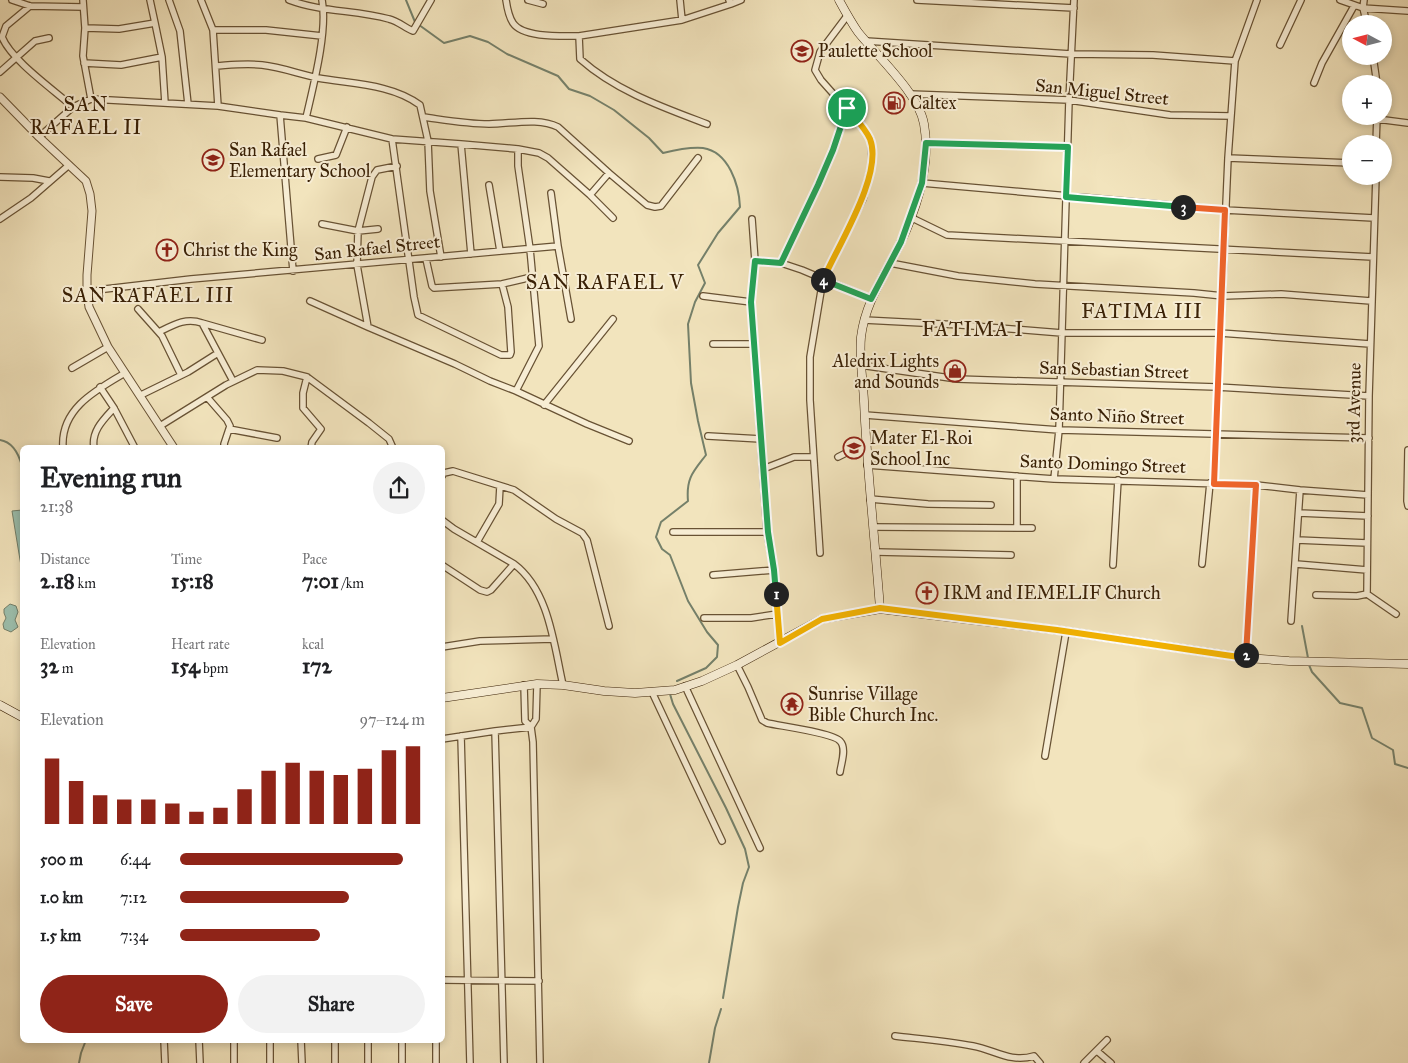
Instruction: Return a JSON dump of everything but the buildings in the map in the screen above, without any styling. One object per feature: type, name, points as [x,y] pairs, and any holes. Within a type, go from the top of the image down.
[{"type":"main road","points":[[839,0],[847,16],[910,94],[924,121],[926,143],[922,183],[901,242],[871,299],[864,320],[860,365],[880,608]]},
{"type":"main road","points":[[445,698],[536,684],[635,693],[675,690],[702,681],[737,665],[822,619],[880,608],[1246,658],[1408,664]]},
{"type":"main road","points":[[0,705],[20,716]]},
{"type":"street","points":[[12,0],[30,6],[83,7]]},
{"type":"street","points":[[83,0],[85,28],[84,63],[91,99]]},
{"type":"street","points":[[150,0],[162,57],[165,103]]},
{"type":"street","points":[[169,0],[180,31],[188,104]]},
{"type":"street","points":[[200,0],[213,30],[218,106]]},
{"type":"street","points":[[290,0],[323,8],[363,13],[390,19],[413,31],[418,26],[431,0]]},
{"type":"street","points":[[306,118],[322,36],[322,0]]},
{"type":"street","points":[[506,0],[513,24],[525,32],[544,35],[579,36],[682,20],[730,2],[741,0]]},
{"type":"street","points":[[528,0],[543,4]]},
{"type":"street","points":[[680,0],[682,20]]},
{"type":"street","points":[[917,0],[1074,8]]},
{"type":"street","points":[[1054,479],[1059,430],[1069,100],[1074,0]]},
{"type":"street","points":[[1202,564],[1216,434],[1225,249],[1225,210],[1235,61],[1257,0]]},
{"type":"street","points":[[1280,46],[1301,0]]},
{"type":"street","points":[[1340,0],[1363,8],[1408,11]]},
{"type":"street","points":[[1364,0],[1364,15]]},
{"type":"street","points":[[30,6],[6,26],[2,37],[5,44],[17,58],[73,107]]},
{"type":"street","points":[[1314,83],[1322,63],[1354,6]]},
{"type":"street","points":[[820,553],[810,400],[810,357],[822,280],[863,199],[872,163],[871,140],[847,108],[821,80],[815,70],[820,52],[847,16]]},
{"type":"street","points":[[85,28],[119,29],[155,23]]},
{"type":"street","points":[[213,30],[266,30],[322,36]]},
{"type":"street","points":[[579,36],[580,59],[597,73],[658,105],[707,124]]},
{"type":"street","points":[[0,72],[17,58],[27,46],[35,41],[49,38]]},
{"type":"street","points":[[866,41],[1071,54],[1153,55],[1235,61]]},
{"type":"street","points":[[84,63],[122,64],[162,57]]},
{"type":"street","points":[[216,66],[263,65],[315,77],[378,88],[409,98],[420,106],[428,141],[430,191],[441,257]]},
{"type":"street","name":"San Miguel Street","points":[[910,94],[1069,100],[1170,115],[1231,116]]},
{"type":"street","points":[[0,97],[86,181],[90,194],[92,227],[86,294],[94,319],[108,348],[172,445]]},
{"type":"street","points":[[39,137],[73,107],[91,99],[218,106],[306,118],[392,139],[518,149],[539,153],[548,158],[613,218]]},
{"type":"street","points":[[781,263],[833,150],[847,108]]},
{"type":"street","points":[[280,115],[293,271]]},
{"type":"street","points":[[423,117],[488,124],[544,122],[553,124],[558,126],[647,205],[655,207],[661,206],[698,158]]},
{"type":"street","points":[[1392,120],[1408,123]]},
{"type":"street","points":[[318,159],[336,155],[347,127]]},
{"type":"street","points":[[392,139],[418,315],[501,355],[510,355],[508,307],[502,284]]},
{"type":"street","points":[[926,143],[1068,147]]},
{"type":"street","points":[[461,144],[471,254]]},
{"type":"street","points":[[516,391],[539,346],[530,249],[518,166],[518,149]]},
{"type":"street","points":[[1228,158],[1342,163]]},
{"type":"street","points":[[0,219],[31,198],[70,165]]},
{"type":"street","points":[[368,327],[357,265],[358,231],[372,177],[377,170],[396,166]]},
{"type":"street","points":[[590,195],[609,173]]},
{"type":"street","points":[[0,178],[33,178],[50,181]]},
{"type":"street","points":[[922,183],[1225,210],[1374,218]]},
{"type":"street","points":[[489,185],[500,251]]},
{"type":"street","name":"3rd Avenue","points":[[1367,594],[1370,344],[1376,185]]},
{"type":"street","points":[[551,193],[570,319]]},
{"type":"street","points":[[910,217],[947,235],[1373,257]]},
{"type":"street","points":[[752,219],[755,261],[751,302],[762,469],[774,570],[780,643]]},
{"type":"street","points":[[322,224],[358,231],[378,229]]},
{"type":"street","name":"San Rafael Street","points":[[86,294],[104,289],[191,279],[409,261],[558,246]]},
{"type":"street","points":[[426,259],[434,288],[502,284],[532,277]]},
{"type":"street","points":[[755,261],[781,263],[871,299]]},
{"type":"street","points":[[890,263],[958,276],[1064,286],[1194,292],[1223,296],[1281,294],[1371,301]]},
{"type":"street","points":[[702,296],[751,302]]},
{"type":"street","points":[[310,301],[629,442]]},
{"type":"street","points":[[138,309],[159,332],[181,375]]},
{"type":"street","points":[[544,405],[613,319]]},
{"type":"street","points":[[864,320],[1062,333],[1220,333],[1370,344]]},
{"type":"street","points":[[159,332],[183,322],[195,321],[262,340]]},
{"type":"street","points":[[202,323],[233,381]]},
{"type":"street","points":[[713,344],[755,344]]},
{"type":"street","points":[[72,368],[108,348]]},
{"type":"street","points":[[141,396],[218,353]]},
{"type":"street","name":"San Sebastian Street","points":[[860,365],[957,379],[1060,384],[1217,387],[1369,396]]},
{"type":"street","points":[[160,426],[233,381],[257,370],[283,371],[307,377],[369,423],[389,439],[392,445]]},
{"type":"street","points":[[63,445],[63,432],[66,423],[77,406],[100,387],[125,373]]},
{"type":"street","points":[[307,377],[303,393],[303,408],[321,429],[312,445]]},
{"type":"street","points":[[100,387],[114,408],[133,445]]},
{"type":"street","points":[[207,397],[227,420],[229,429],[224,445]]},
{"type":"street","points":[[94,445],[96,431],[101,422],[114,408]]},
{"type":"street","name":"Santo Niño Street","points":[[864,415],[1059,430],[1369,438]]},
{"type":"street","points":[[229,429],[277,438]]},
{"type":"street","points":[[708,436],[760,438]]},
{"type":"street","points":[[838,457],[866,443]]},
{"type":"street","points":[[1408,450],[1408,506]]},
{"type":"street","points":[[762,469],[794,457],[813,457]]},
{"type":"street","name":"Santo Domingo Street","points":[[867,465],[1054,479],[1256,485],[1368,495]]},
{"type":"street","points":[[445,473],[453,471],[514,490],[556,519],[582,532],[587,540],[609,626]]},
{"type":"street","points":[[1017,476],[1017,528]]},
{"type":"street","points":[[1113,565],[1118,480]]},
{"type":"street","points":[[1246,658],[1256,485]]},
{"type":"street","points":[[477,542],[499,504],[500,486]]},
{"type":"street","points":[[1291,621],[1300,490]]},
{"type":"street","points":[[870,499],[928,504],[991,505]]},
{"type":"street","points":[[1299,513],[1368,516]]},
{"type":"street","points":[[445,522],[514,564],[532,582],[543,603],[563,685]]},
{"type":"street","points":[[874,527],[1032,528]]},
{"type":"street","points":[[673,532],[768,532]]},
{"type":"street","points":[[1298,540],[1367,543]]},
{"type":"street","points":[[876,552],[1011,555]]},
{"type":"street","points":[[445,567],[486,592],[491,590],[514,564]]},
{"type":"street","points":[[1296,564],[1367,570]]},
{"type":"street","points":[[713,575],[774,570]]},
{"type":"street","points":[[1316,594],[1357,596],[1367,594],[1396,614]]},
{"type":"street","points":[[704,618],[751,618],[777,614]]},
{"type":"street","points":[[1045,756],[1066,632]]},
{"type":"street","points":[[445,647],[480,641],[553,639]]},
{"type":"street","points":[[737,665],[762,720],[767,724],[835,737],[840,741],[843,746],[840,772]]},
{"type":"street","points":[[536,684],[536,719],[531,727],[540,1063]]},
{"type":"street","points":[[524,685],[525,721],[531,727]]},
{"type":"street","points":[[685,686],[760,848]]},
{"type":"street","points":[[652,692],[722,841]]},
{"type":"street","points":[[445,739],[531,727]]},
{"type":"street","points":[[495,731],[504,1063]]},
{"type":"street","points":[[461,736],[470,1063]]},
{"type":"street","points":[[445,980],[539,981]]},
{"type":"street","points":[[895,1036],[975,1046],[1009,1057],[1023,1059],[1034,1056],[1040,1063]]},
{"type":"street","points":[[1084,1063],[1107,1040]]},
{"type":"street","points":[[164,1043],[165,1063]]},
{"type":"street","points":[[199,1043],[200,1063]]},
{"type":"street","points":[[234,1043],[234,1063]]},
{"type":"street","points":[[270,1043],[270,1063]]},
{"type":"street","points":[[301,1043],[302,1063]]},
{"type":"street","points":[[335,1043],[335,1063]]},
{"type":"street","points":[[368,1043],[368,1063]]},
{"type":"street","points":[[402,1043],[402,1063]]},
{"type":"street","points":[[436,1043],[436,1063]]},
{"type":"street","points":[[1097,1051],[1110,1063]]},
{"type":"shaded area","points":[[20,510],[20,560],[12,511]]},
{"type":"shaded area","points":[[10,604],[16,606],[18,612],[15,620],[18,627],[11,632],[4,629],[3,624],[6,618],[4,609]]},
{"type":"waterway","points":[[406,0],[415,22],[444,43],[470,36],[488,42],[507,54],[558,76],[569,89],[590,96],[614,110],[649,138],[663,153],[693,148],[703,148],[712,151],[726,163],[735,180],[740,207],[718,233],[698,265],[705,283],[695,302],[688,324],[691,383],[706,455],[689,481],[688,501],[661,522],[656,537],[662,549],[670,555],[688,601],[707,632],[718,645],[717,657],[706,668],[677,681]]},
{"type":"waterway","points":[[0,440],[12,446],[20,461]]},
{"type":"waterway","points":[[1302,626],[1308,658]]},
{"type":"waterway","points":[[1309,665],[1312,672],[1340,703],[1362,708],[1372,738],[1393,750],[1395,764],[1408,768]]},
{"type":"waterway","points":[[670,694],[673,704],[745,849],[749,867],[743,883],[738,907],[723,998]]},
{"type":"waterway","points":[[709,1063],[715,1028],[721,1009]]},
{"type":"waterway","points":[[79,1063],[85,1043]]},
{"type":"place","name":"Paulette School","points":[[802,51]]},
{"type":"place","name":"Caltex","points":[[894,103]]},
{"type":"place","name":"San Rafael Elementary School","points":[[213,160]]},
{"type":"place","name":"Christ the King","points":[[167,250]]},
{"type":"place","name":"Aledrix Lights and Sounds","points":[[955,371]]},
{"type":"place","name":"Mater El-Roi School Inc","points":[[854,448]]},
{"type":"place","name":"IRM and IEMELIF Church","points":[[927,593]]},
{"type":"place","name":"Sunrise Village Bible Church Inc.","points":[[792,704]]},
{"type":"district","name":"SAN RAFAEL II","points":[[86,116]]},
{"type":"district","name":"SAN RAFAEL V","points":[[605,282]]},
{"type":"district","name":"SAN RAFAEL III","points":[[148,295]]},
{"type":"district","name":"FATIMA III","points":[[1142,311]]},
{"type":"district","name":"FATIMA I","points":[[973,329]]},
{"type":"route","points":[[847,108],[871,140],[872,163],[863,199],[822,280],[871,299],[901,242],[922,183],[926,143],[1068,147],[1066,197],[1225,210],[1225,249],[1217,387],[1214,484],[1256,485],[1246,658],[1057,630],[880,608],[822,619],[780,643],[774,570],[762,469],[751,302],[755,261],[781,263],[833,150],[847,108]]}]
